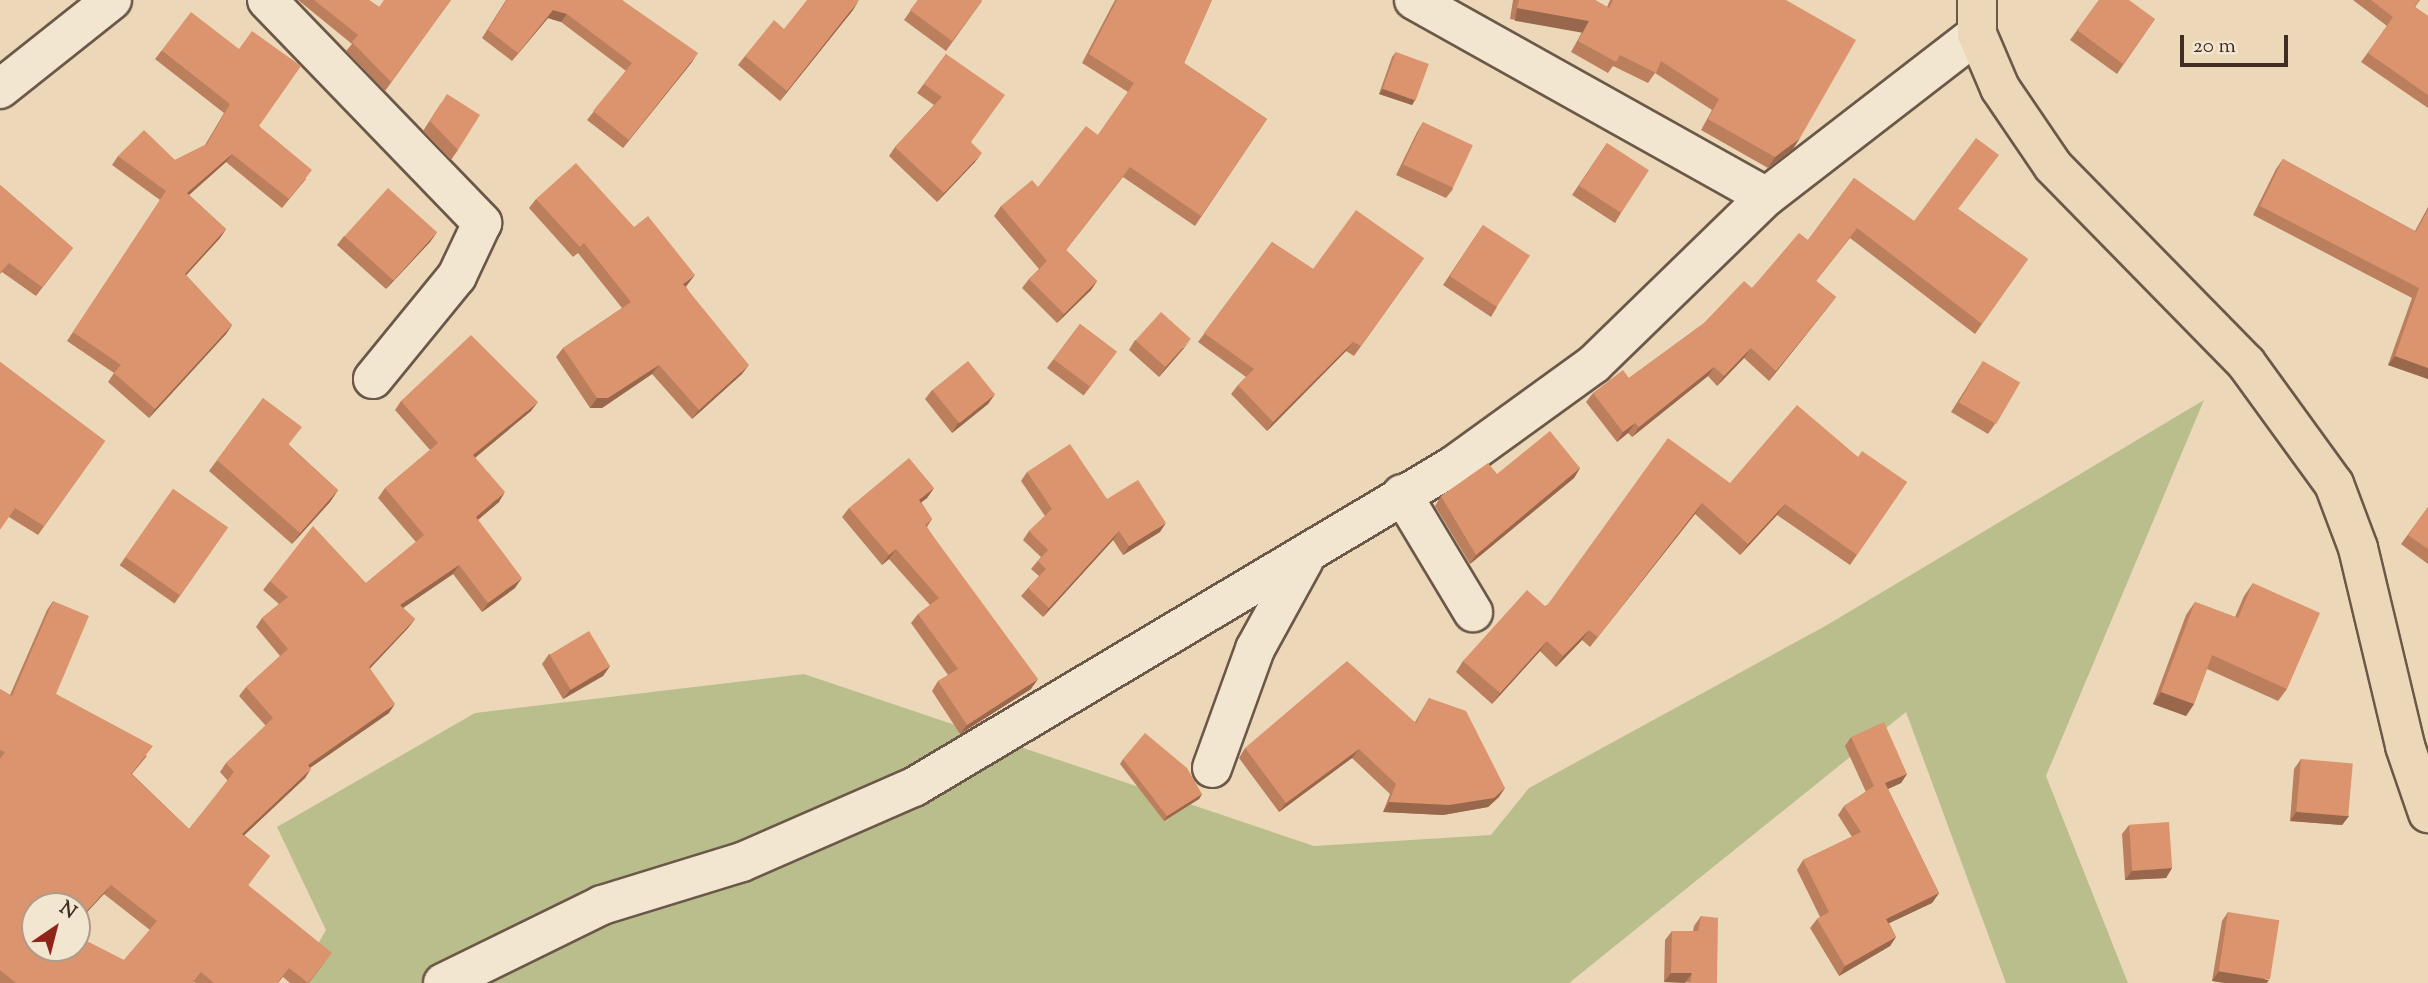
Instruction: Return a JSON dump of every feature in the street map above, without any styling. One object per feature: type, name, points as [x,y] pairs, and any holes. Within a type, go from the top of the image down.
[{"type":"main road","points":[[1977,17],[2000,88],[2053,166],[2246,363],[2334,484],[2358,548],[2405,746],[2428,813]]},
{"type":"street","points":[[0,89],[112,0]]},
{"type":"street","points":[[267,0],[482,223],[457,276],[373,379]]},
{"type":"street","points":[[1414,0],[1766,197]]},
{"type":"street","points":[[443,983],[602,905],[742,862],[914,788],[1196,624],[1315,544],[1402,494],[1575,381],[1766,197],[1977,17]]},
{"type":"street","points":[[1402,494],[1473,612]]},
{"type":"street","points":[[1212,768],[1269,618],[1315,544]]},
{"type":"green space","points":[[2204,400],[2046,776],[2128,983],[2006,983],[1906,712],[1569,983],[295,983],[326,930],[277,827],[475,713],[804,674],[1314,846],[1491,835],[1529,788],[1827,625]]},
{"type":"building","points":[[314,0],[369,0],[379,7],[384,0],[451,0],[391,82],[352,42],[358,35]]},
{"type":"building","points":[[507,0],[622,0],[698,53],[629,140],[593,111],[632,63],[567,14],[553,10],[518,53],[488,30]]},
{"type":"building","points":[[807,0],[859,0],[787,91],[745,56],[774,20],[784,29]]},
{"type":"building","points":[[918,0],[982,1],[952,41],[910,10]]},
{"type":"building","points":[[1117,0],[1212,0],[1184,63],[1267,119],[1201,216],[1130,167],[1066,250],[1097,281],[1064,314],[1029,279],[1047,261],[1001,206],[1032,180],[1038,187],[1086,126],[1098,135],[1134,83],[1089,54]]},
{"type":"building","points":[[1519,0],[1595,0],[1609,8],[1613,0],[1786,0],[1856,40],[1800,138],[1775,157],[1708,119],[1719,99],[1661,61],[1656,73],[1620,55],[1616,62],[1578,41],[1589,21],[1517,8]]},
{"type":"building","points":[[2099,0],[2129,0],[2155,19],[2123,64],[2077,30]]},
{"type":"building","points":[[2371,0],[2419,0],[2414,7],[2428,16],[2428,95],[2368,53],[2393,17]]},
{"type":"building","points":[[191,12],[239,49],[252,31],[301,66],[259,126],[312,170],[289,199],[232,154],[187,193],[226,229],[185,274],[232,325],[155,409],[114,373],[121,365],[73,332],[166,191],[118,156],[144,130],[175,160],[207,144],[230,104],[162,50]]},
{"type":"building","points":[[1396,52],[1429,64],[1416,101],[1383,89]]},
{"type":"building","points":[[946,54],[1005,95],[971,142],[982,153],[944,193],[895,147],[942,97],[924,84]]},
{"type":"building","points":[[447,94],[480,115],[458,150],[430,121]]},
{"type":"building","points":[[1423,122],[1473,145],[1453,188],[1403,165]]},
{"type":"building","points":[[1976,138],[1999,155],[1958,209],[2028,259],[1982,324],[1857,228],[1816,281],[1836,297],[1776,371],[1751,348],[1724,376],[1714,367],[1639,427],[1635,423],[1623,432],[1593,393],[1623,370],[1629,378],[1703,324],[1744,281],[1752,288],[1799,233],[1808,240],[1854,178],[1914,221]]},
{"type":"building","points":[[1607,143],[1649,170],[1621,213],[1579,186]]},
{"type":"building","points":[[2283,159],[2416,232],[2428,210],[2428,368],[2395,356],[2419,288],[2260,206]]},
{"type":"building","points":[[576,163],[634,227],[648,216],[695,275],[683,284],[749,365],[699,410],[659,365],[608,398],[597,398],[563,348],[631,302],[584,243],[580,247],[536,199]]},
{"type":"building","points":[[0,185],[73,248],[42,287],[9,263],[0,273]]},
{"type":"building","points":[[388,188],[437,232],[394,280],[345,236]]},
{"type":"building","points":[[1356,210],[1424,258],[1361,346],[1353,342],[1273,422],[1238,385],[1254,369],[1204,333],[1272,242],[1313,269]]},
{"type":"building","points":[[1483,225],[1530,255],[1497,307],[1450,276]]},
{"type":"building","points":[[1161,312],[1191,339],[1165,367],[1136,340]]},
{"type":"building","points":[[1080,324],[1117,352],[1090,387],[1054,359]]},
{"type":"building","points":[[471,335],[538,402],[473,455],[505,492],[476,517],[522,578],[488,603],[459,565],[400,605],[415,619],[369,667],[395,704],[308,765],[311,769],[242,834],[270,856],[248,885],[332,953],[308,983],[289,968],[277,983],[214,983],[201,972],[192,983],[16,983],[0,970],[0,759],[5,752],[0,750],[0,689],[12,696],[53,601],[89,616],[56,694],[153,746],[131,774],[189,829],[234,772],[226,763],[273,718],[246,687],[288,649],[262,618],[288,597],[270,581],[313,526],[366,583],[424,535],[385,488],[438,443],[401,401]]},
{"type":"building","points":[[968,361],[995,394],[959,423],[932,390]]},
{"type":"building","points":[[1983,361],[2020,382],[1996,424],[1959,403]]},
{"type":"building","points":[[0,362],[105,441],[44,526],[15,508],[0,530]]},
{"type":"building","points":[[263,398],[302,427],[288,445],[338,490],[300,533],[217,460]]},
{"type":"building","points":[[1797,405],[1858,457],[1862,451],[1907,482],[1857,555],[1785,504],[1748,544],[1702,503],[1598,637],[1589,630],[1563,656],[1547,641],[1500,693],[1463,661],[1527,590],[1546,607],[1668,438],[1730,483]]},
{"type":"building","points":[[1550,431],[1580,468],[1476,555],[1441,496],[1488,463],[1497,474]]},
{"type":"building","points":[[1070,444],[1107,499],[1138,480],[1166,523],[1129,546],[1119,531],[1049,608],[1028,588],[1046,569],[1038,561],[1048,550],[1029,531],[1052,509],[1027,472]]},
{"type":"building","points":[[909,458],[934,488],[919,500],[932,519],[925,525],[1038,679],[967,725],[938,681],[958,669],[918,614],[939,598],[896,549],[889,555],[849,508]]},
{"type":"building","points":[[173,489],[228,527],[180,595],[125,557]]},
{"type":"building","points":[[2428,507],[2428,549],[2408,535]]},
{"type":"building","points":[[2253,583],[2320,613],[2287,689],[2212,655],[2194,704],[2161,692],[2195,602],[2238,618]]},
{"type":"building","points":[[589,631],[610,666],[571,690],[550,655]]},
{"type":"building","points":[[1347,661],[1416,723],[1429,698],[1466,711],[1505,788],[1494,798],[1449,805],[1389,802],[1396,784],[1359,749],[1286,803],[1245,748]]},
{"type":"building","points":[[1884,722],[1907,774],[1885,783],[1939,893],[1886,919],[1896,937],[1845,966],[1817,919],[1829,912],[1803,860],[1861,832],[1844,806],[1874,786],[1851,737]]},
{"type":"building","points":[[1145,733],[1187,768],[1202,794],[1167,816],[1123,759]]},
{"type":"building","points":[[2301,759],[2353,764],[2348,816],[2296,812]]},
{"type":"building","points":[[2169,822],[2172,868],[2132,871],[2129,825]]},
{"type":"building","points":[[2228,912],[2279,920],[2270,979],[2219,971]]},
{"type":"building","points":[[1701,916],[1718,918],[1717,983],[1690,983],[1692,973],[1671,973],[1672,931],[1698,931]]}]
